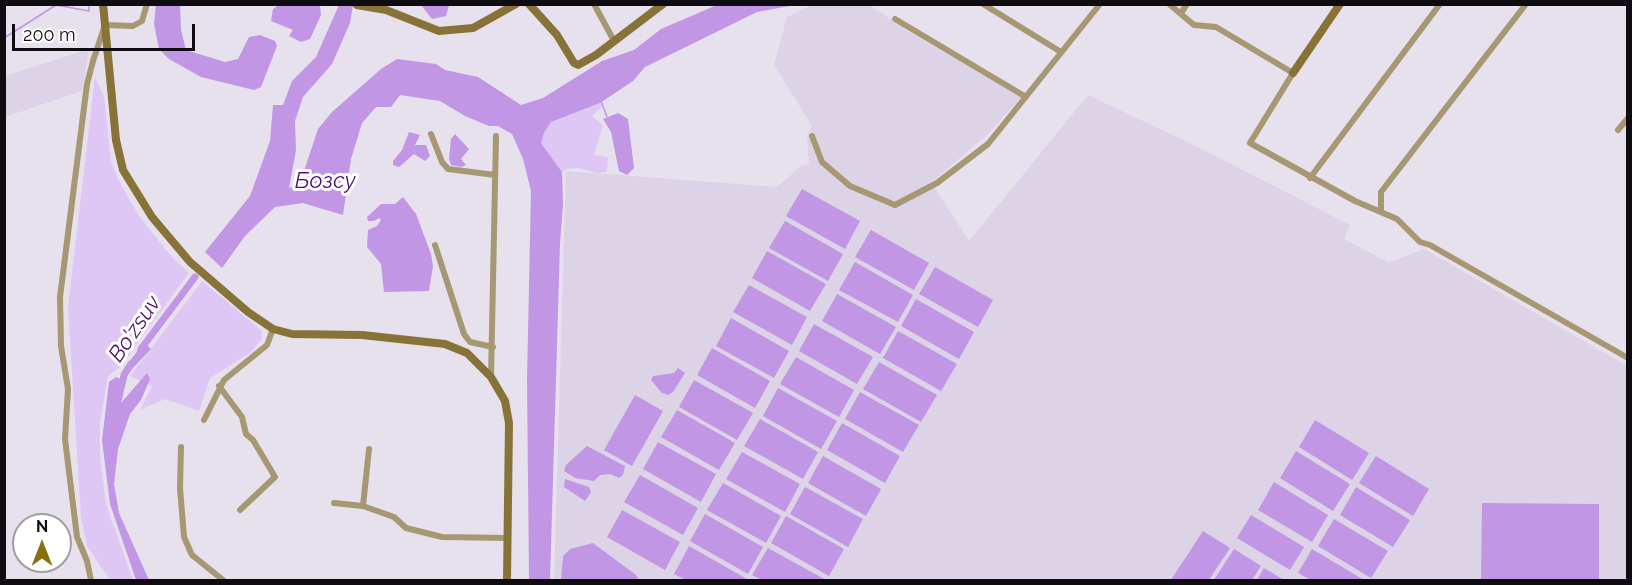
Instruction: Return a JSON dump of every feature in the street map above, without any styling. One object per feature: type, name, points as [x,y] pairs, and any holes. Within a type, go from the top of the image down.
[{"type":"main road","points":[[103,4],[117,147],[131,187],[152,217],[190,262],[248,312],[273,329],[292,334],[362,335],[444,344],[467,353],[491,377],[505,402],[508,423],[507,580]]},
{"type":"main road","points":[[357,4],[386,10],[439,31],[473,28],[516,4]]},
{"type":"main road","points":[[529,4],[557,34],[576,64],[596,55],[663,4]]},
{"type":"main road","points":[[1293,73],[1340,4]]},
{"type":"street","points":[[90,580],[87,561],[77,537],[66,440],[68,389],[61,346],[60,297],[87,84],[105,25],[133,26],[142,21],[147,4]]},
{"type":"street","points":[[594,4],[614,41]]},
{"type":"street","points":[[982,4],[1061,51]]},
{"type":"street","points":[[812,136],[822,162],[850,186],[895,205],[936,183],[988,144],[1100,4]]},
{"type":"street","points":[[1169,4],[1194,25],[1216,27],[1293,73],[1250,143],[1310,178],[1404,223],[1420,242],[1430,245],[1628,358]]},
{"type":"street","points":[[1181,13],[1187,4]]},
{"type":"street","points":[[1310,178],[1440,4]]},
{"type":"street","points":[[1381,210],[1381,192],[1526,4]]},
{"type":"street","points":[[895,19],[1026,97]]},
{"type":"street","points":[[1618,130],[1628,118]]},
{"type":"street","points":[[431,134],[441,162],[448,169],[495,175]]},
{"type":"street","points":[[491,377],[496,136]]},
{"type":"street","points":[[435,246],[464,334],[470,342],[493,347]]},
{"type":"street","points":[[204,420],[219,386],[267,345],[273,329]]},
{"type":"street","points":[[219,386],[242,417],[246,434],[253,440],[275,477],[240,510]]},
{"type":"street","points":[[181,447],[180,488],[183,537],[192,555],[223,580]]},
{"type":"street","points":[[363,506],[369,449]]},
{"type":"street","points":[[334,503],[363,506],[394,517],[406,528],[442,537],[508,538]]},
{"type":"shaded area","points":[[812,5],[870,5],[906,30],[1021,97],[987,135],[933,181],[937,187],[935,188],[969,241],[1088,95],[1198,147],[1350,225],[1344,239],[1389,263],[1424,249],[1627,366],[1627,580],[554,580],[566,171],[777,187],[802,165],[809,164],[807,137],[812,126],[774,65],[787,17]]},
{"type":"shaded area","points":[[89,49],[82,91],[5,117],[5,76]]},
{"type":"shaded area","points":[[95,77],[104,97],[111,161],[118,179],[139,216],[171,256],[189,273],[120,367],[108,376],[100,423],[100,455],[106,504],[133,580],[110,580],[87,546],[81,517],[68,307]]},
{"type":"shaded area","points":[[600,103],[602,107],[592,116],[603,125],[594,155],[608,157],[607,172],[597,173],[578,168],[562,172],[541,143],[544,133],[551,122]]},
{"type":"shaded area","points":[[202,281],[262,331],[261,340],[250,353],[210,378],[199,411],[165,399],[140,410],[152,386],[130,376]]},
{"type":"water","points":[[156,4],[180,5],[181,30],[186,50],[225,62],[238,59],[249,37],[260,35],[275,41],[277,46],[261,87],[254,90],[201,77],[169,59],[159,49],[154,24]]},
{"type":"water","points":[[280,4],[320,5],[321,15],[310,39],[301,42],[289,36],[293,30],[271,21],[273,9]]},
{"type":"water","name":"Бозсу","points":[[339,5],[353,5],[350,23],[332,64],[303,97],[295,121],[296,150],[289,188],[295,186],[304,171],[318,129],[332,112],[381,69],[397,59],[436,64],[445,70],[478,77],[521,105],[543,98],[602,61],[634,50],[661,29],[717,5],[795,5],[757,12],[645,67],[633,81],[600,103],[551,122],[544,133],[541,143],[562,172],[563,204],[550,580],[529,580],[527,379],[531,191],[523,159],[512,134],[498,126],[489,126],[465,116],[440,101],[400,95],[391,107],[376,107],[362,123],[351,159],[343,215],[303,203],[275,207],[245,236],[222,268],[205,252],[250,196],[270,141],[273,105],[283,105],[292,81],[316,57]]},
{"type":"water","points":[[421,5],[449,5],[446,16],[432,19]]},
{"type":"water","points":[[618,113],[628,119],[634,168],[627,175],[619,171],[611,132],[603,119]]},
{"type":"water","points":[[409,132],[420,135],[415,145],[426,145],[430,156],[425,161],[414,154],[399,167],[393,165],[393,161],[402,150]]},
{"type":"water","points":[[455,134],[469,149],[461,159],[466,165],[461,167],[451,165],[449,159],[451,139]]},
{"type":"water","points":[[802,189],[860,221],[845,249],[786,216]]},
{"type":"water","points":[[403,197],[416,214],[431,254],[433,266],[429,291],[384,292],[381,264],[367,247],[368,230],[377,226],[381,220],[379,218],[368,221],[367,217],[381,204],[395,204]]},
{"type":"water","points":[[785,221],[843,254],[828,281],[769,248]]},
{"type":"water","points":[[871,230],[929,263],[914,290],[855,257]]},
{"type":"water","points":[[767,251],[826,284],[810,311],[752,278]]},
{"type":"water","points":[[855,262],[913,295],[898,322],[839,290]]},
{"type":"water","points":[[935,267],[993,300],[978,327],[919,294]]},
{"type":"water","points":[[749,285],[807,317],[792,345],[733,312]]},
{"type":"water","points":[[837,294],[896,327],[880,354],[822,321]]},
{"type":"water","points":[[916,299],[974,332],[959,359],[901,326]]},
{"type":"water","points":[[731,318],[789,351],[774,378],[716,346]]},
{"type":"water","points":[[814,324],[873,357],[857,384],[799,351]]},
{"type":"water","points":[[898,331],[957,364],[941,391],[883,358]]},
{"type":"water","points":[[144,342],[151,349],[131,370],[124,369]]},
{"type":"water","points":[[712,348],[770,381],[755,408],[697,375]]},
{"type":"water","points":[[796,357],[854,390],[839,417],[780,384]]},
{"type":"water","points":[[879,362],[937,395],[921,422],[863,389]]},
{"type":"water","points":[[678,368],[685,373],[673,392],[668,395],[662,393],[651,380],[653,376],[674,373]]},
{"type":"water","points":[[147,373],[150,379],[141,400],[130,414],[118,449],[114,484],[119,513],[149,580],[136,580],[110,504],[102,440],[109,382],[116,377],[123,380],[116,401],[120,404]]},
{"type":"water","points":[[694,380],[753,413],[737,440],[679,407]]},
{"type":"water","points":[[778,388],[837,421],[821,449],[763,416]]},
{"type":"water","points":[[860,392],[919,425],[903,452],[845,419]]},
{"type":"water","points":[[635,395],[663,411],[632,466],[604,450]]},
{"type":"water","points":[[677,410],[735,443],[719,470],[661,437]]},
{"type":"water","points":[[760,419],[818,452],[803,479],[744,446]]},
{"type":"water","points":[[1315,420],[1369,453],[1352,480],[1299,447]]},
{"type":"water","points":[[842,423],[900,456],[885,483],[827,450]]},
{"type":"water","points":[[658,442],[716,474],[701,502],[643,469]]},
{"type":"water","points":[[587,446],[625,466],[623,475],[619,478],[610,474],[600,475],[594,481],[575,478],[564,471],[566,465]]},
{"type":"water","points":[[1296,451],[1350,484],[1333,511],[1280,478]]},
{"type":"water","points":[[742,452],[800,484],[785,512],[726,479]]},
{"type":"water","points":[[823,456],[881,489],[866,516],[808,483]]},
{"type":"water","points":[[1376,456],[1429,489],[1413,516],[1359,483]]},
{"type":"water","points":[[640,475],[698,508],[683,535],[624,502]]},
{"type":"water","points":[[565,479],[589,487],[591,492],[585,501],[564,487]]},
{"type":"water","points":[[1274,482],[1328,515],[1312,542],[1258,510]]},
{"type":"water","points":[[723,483],[781,516],[766,543],[707,510]]},
{"type":"water","points":[[805,487],[863,519],[848,547],[790,514]]},
{"type":"water","points":[[1356,487],[1410,520],[1393,547],[1340,515]]},
{"type":"water","points":[[1482,503],[1599,504],[1599,580],[1481,580]]},
{"type":"water","points":[[622,510],[680,542],[665,570],[607,537]]},
{"type":"water","points":[[705,514],[763,547],[748,574],[690,541]]},
{"type":"water","points":[[1251,515],[1304,547],[1290,570],[1237,538]]},
{"type":"water","points":[[786,516],[844,549],[829,576],[771,543]]},
{"type":"water","points":[[1334,519],[1388,551],[1371,578],[1318,546]]},
{"type":"water","points":[[1203,531],[1230,548],[1209,580],[1171,580]]},
{"type":"water","points":[[593,543],[636,575],[639,580],[561,580],[563,556],[570,549]]},
{"type":"water","points":[[689,546],[747,580],[686,580],[674,574]]},
{"type":"water","points":[[768,548],[826,580],[762,580],[752,575]]},
{"type":"water","points":[[1234,549],[1261,566],[1252,580],[1214,580]]},
{"type":"water","points":[[1312,549],[1364,580],[1311,580],[1298,573]]},
{"type":"water","points":[[1264,568],[1284,580],[1257,580]]},
{"type":"waterway","points":[[4,38],[56,5],[89,11],[89,4]]},
{"type":"waterway","points":[[601,101],[607,117]]},
{"type":"waterway","name":"Bo'zsuv","points":[[141,349],[195,277]]},
{"type":"waterway","name":"Bo'zsuv","points":[[116,410],[124,375],[131,364]]}]
